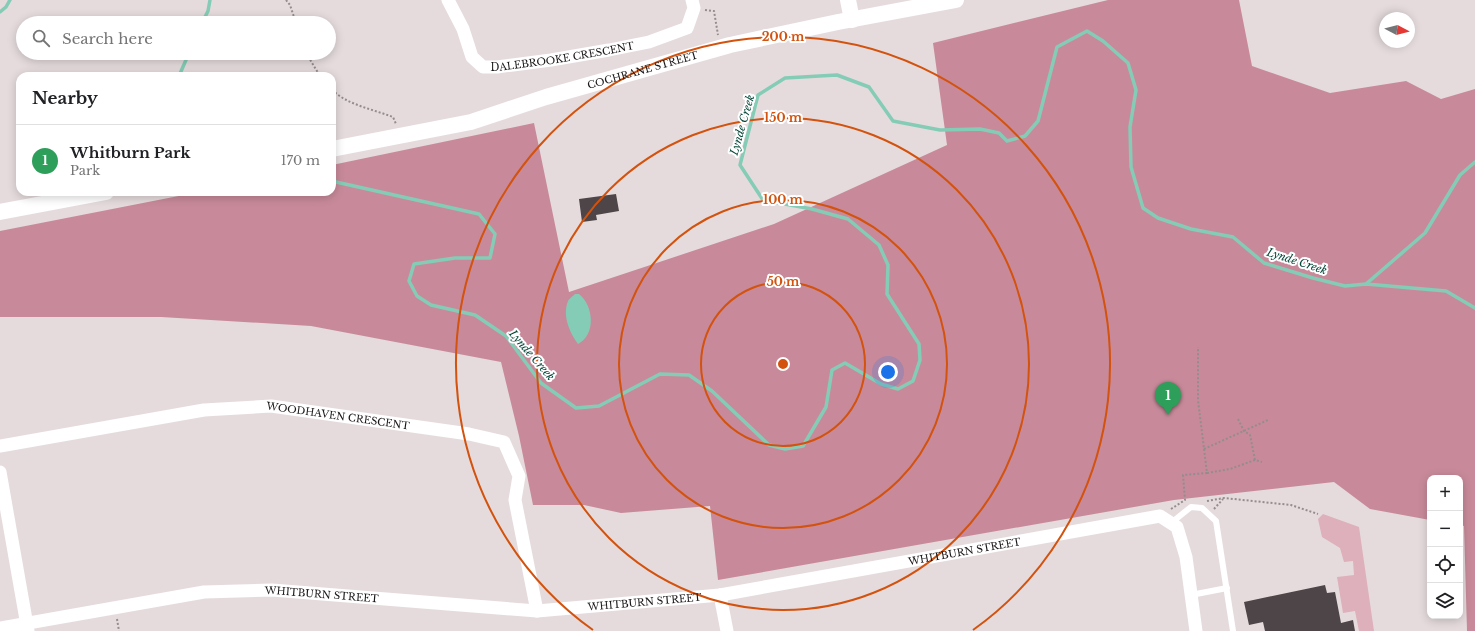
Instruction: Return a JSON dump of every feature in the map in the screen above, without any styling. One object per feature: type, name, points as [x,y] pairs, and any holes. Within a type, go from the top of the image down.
[{"type":"street","name":"DALEBROOKE CRESCENT","points":[[448,0],[463,29],[472,57],[484,67],[497,67],[551,60],[649,42],[687,28],[693,4]]},
{"type":"street","points":[[848,0],[852,20]]},
{"type":"street","name":"COCHRANE STREET","points":[[336,148],[471,122],[546,97],[730,45],[956,0]]},
{"type":"street","points":[[0,212],[85,196]]},
{"type":"street","name":"WOODHAVEN CRESCENT","points":[[0,446],[204,410],[271,406],[469,434],[504,442],[519,476],[516,500],[537,611]]},
{"type":"street","points":[[0,472],[28,627]]},
{"type":"street","points":[[1166,520],[1177,527],[1186,556],[1196,631]]},
{"type":"street","name":"WHITBURN STREET","points":[[0,628],[28,627],[204,592],[219,591],[272,590],[537,611],[720,595],[1166,520]]},
{"type":"street","points":[[720,595],[727,631]]},
{"type":"lane","points":[[1166,520],[1191,507],[1202,508],[1216,521],[1233,631]]},
{"type":"lane","points":[[1191,595],[1226,588]]},
{"type":"path","points":[[286,0],[290,5],[294,16]]},
{"type":"path","points":[[693,4],[714,11],[720,48]]},
{"type":"path","points":[[310,60],[318,72]]},
{"type":"path","points":[[336,94],[358,105],[393,117],[402,136]]},
{"type":"path","points":[[1198,347],[1198,400],[1207,472]]},
{"type":"path","points":[[1238,419],[1244,431],[1250,435],[1255,460]]},
{"type":"path","points":[[1204,449],[1268,420]]},
{"type":"path","points":[[1166,520],[1185,500],[1183,475],[1230,469],[1255,460],[1262,462]]},
{"type":"path","points":[[1208,514],[1224,498]]},
{"type":"path","points":[[1206,501],[1224,498],[1291,504],[1318,514]]},
{"type":"shaded area","points":[[1108,0],[1239,0],[1252,66],[1330,93],[1406,81],[1441,99],[1475,89],[1475,631],[1467,631],[1463,526],[1463,475],[1427,475],[1427,519],[1370,509],[1334,482],[1174,500],[718,580],[710,506],[621,513],[584,505],[533,505],[519,436],[501,362],[311,326],[161,317],[0,317],[0,231],[179,196],[336,196],[336,164],[534,123],[569,292],[774,224],[947,145],[933,43]]},
{"type":"shaded area","points":[[575,294],[579,294],[584,299],[588,306],[591,320],[588,334],[584,340],[578,344],[572,335],[566,318],[566,307],[568,301]]},
{"type":"shaded area","points":[[1323,514],[1359,527],[1374,631],[1359,631],[1355,611],[1343,613],[1337,577],[1354,575],[1353,561],[1344,562],[1340,548],[1322,537],[1318,519]]},
{"type":"building","points":[[616,194],[619,211],[596,215],[597,220],[582,222],[579,199]]},
{"type":"building","points":[[1325,585],[1327,593],[1335,592],[1341,623],[1353,620],[1355,631],[1265,631],[1263,622],[1249,625],[1244,602]]},
{"type":"waterway","name":"Lynde Creek","points":[[0,12],[6,7],[10,0]]},
{"type":"waterway","name":"Lynde Creek","points":[[206,16],[210,0]]},
{"type":"waterway","name":"Lynde Creek","points":[[336,182],[479,214],[495,234],[490,258],[455,258],[414,264],[409,281],[417,296],[431,305],[475,315],[506,336],[541,383],[576,408],[599,406],[660,374],[689,375],[712,391],[769,445],[785,449],[803,446],[826,407],[832,370],[845,363],[881,384],[898,389],[913,381],[920,360],[919,344],[887,294],[888,265],[879,245],[848,219],[812,209],[763,200],[740,165],[758,95],[785,78],[837,75],[869,87],[893,121],[940,130],[980,129],[999,133],[1007,141],[1025,136],[1038,121],[1057,47],[1087,31],[1103,41],[1128,63],[1136,90],[1130,127],[1131,167],[1143,208],[1158,218],[1191,229],[1233,237],[1264,263],[1313,278],[1345,286],[1366,284],[1446,291],[1475,308]]},
{"type":"waterway","name":"Lynde Creek","points":[[181,72],[186,60]]},
{"type":"waterway","name":"Lynde Creek","points":[[1366,284],[1425,233],[1460,175],[1475,162]]},
{"type":"place","name":"Whitburn Park","points":[[1168,415]]}]
